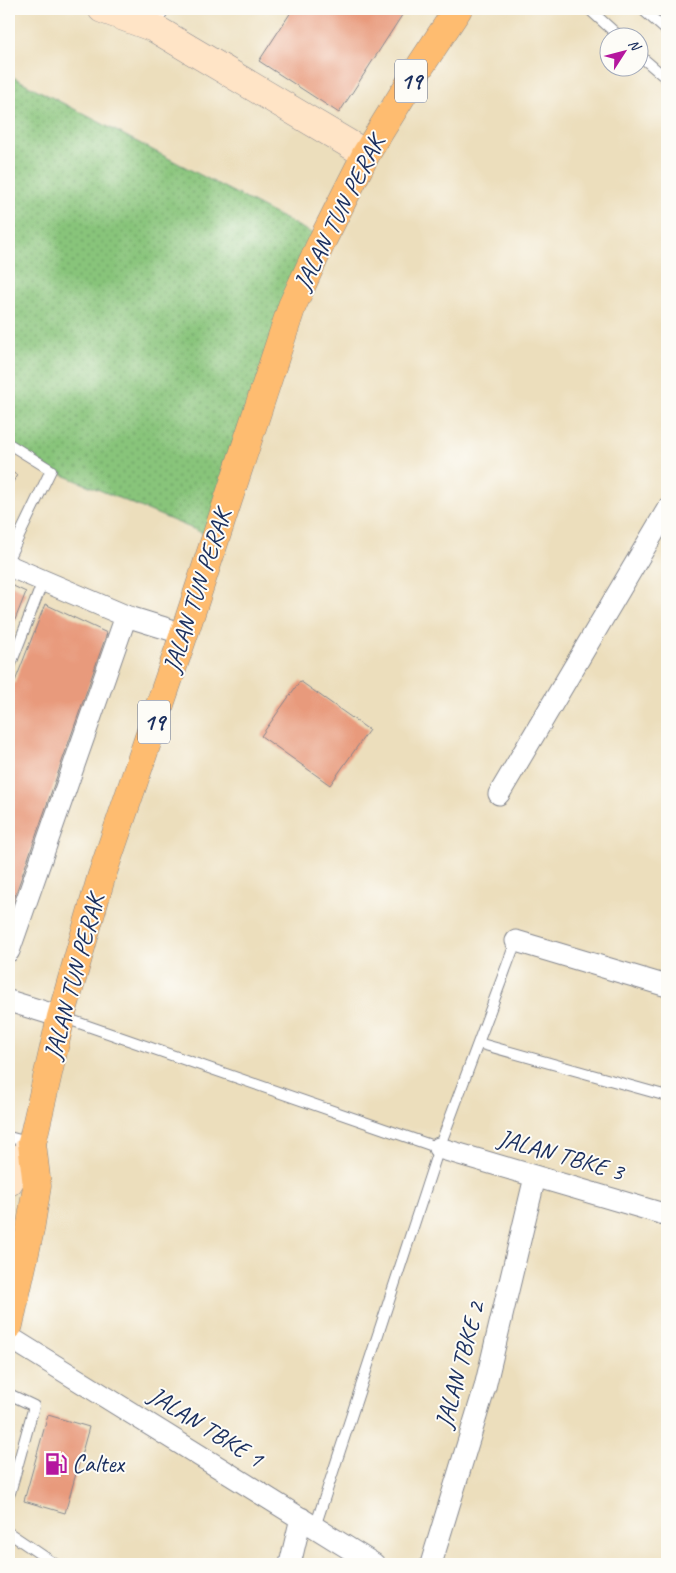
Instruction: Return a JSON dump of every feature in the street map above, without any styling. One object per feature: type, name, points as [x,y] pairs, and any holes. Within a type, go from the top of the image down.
[{"type":"main road","name":"JALAN TUN PERAK","points":[[9,1325],[30,1230],[37,1186],[20,1140],[61,1017],[101,878],[292,306],[366,154],[458,9]]},
{"type":"street","points":[[102,9],[159,19],[366,154]]},
{"type":"street","points":[[499,794],[667,510]]},
{"type":"street","points":[[9,566],[126,616],[184,634]]},
{"type":"street","points":[[9,951],[126,616]]},
{"type":"street","points":[[516,941],[667,986]]},
{"type":"street","points":[[9,1001],[61,1017]]},
{"type":"street","points":[[9,1182],[20,1140]]},
{"type":"street","name":"JALAN TBKE 3","points":[[439,1148],[667,1215]]},
{"type":"street","name":"JALAN TBKE 2","points":[[431,1564],[485,1387],[535,1177]]},
{"type":"street","name":"JALAN TBKE 1","points":[[9,1337],[374,1564]]},
{"type":"street","points":[[290,1564],[308,1523]]},
{"type":"lane","points":[[589,9],[610,28]]},
{"type":"lane","points":[[642,9],[667,31]]},
{"type":"lane","points":[[648,63],[667,79]]},
{"type":"lane","points":[[9,444],[51,470],[9,557]]},
{"type":"lane","points":[[9,669],[43,581]]},
{"type":"lane","points":[[308,1523],[439,1148],[516,941]]},
{"type":"lane","points":[[61,1017],[439,1148]]},
{"type":"lane","points":[[478,1043],[667,1096]]},
{"type":"lane","points":[[9,1394],[34,1406],[9,1492]]},
{"type":"lane","points":[[9,1533],[54,1564]]},
{"type":"green space","points":[[9,75],[323,239],[215,538],[51,470],[9,444]]},
{"type":"building","points":[[293,9],[406,9],[339,113],[259,61]]},
{"type":"building","points":[[653,9],[667,9],[667,21]]},
{"type":"building","points":[[9,471],[17,475],[9,489]]},
{"type":"building","points":[[9,584],[26,592],[9,635]]},
{"type":"building","points":[[45,604],[107,633],[9,913],[9,697]]},
{"type":"building","points":[[300,681],[369,730],[330,785],[261,736]]},
{"type":"building","name":"Caltex","points":[[48,1415],[89,1427],[65,1513],[24,1501]]},
{"type":"place","name":"Caltex","points":[[56,1464]]}]
